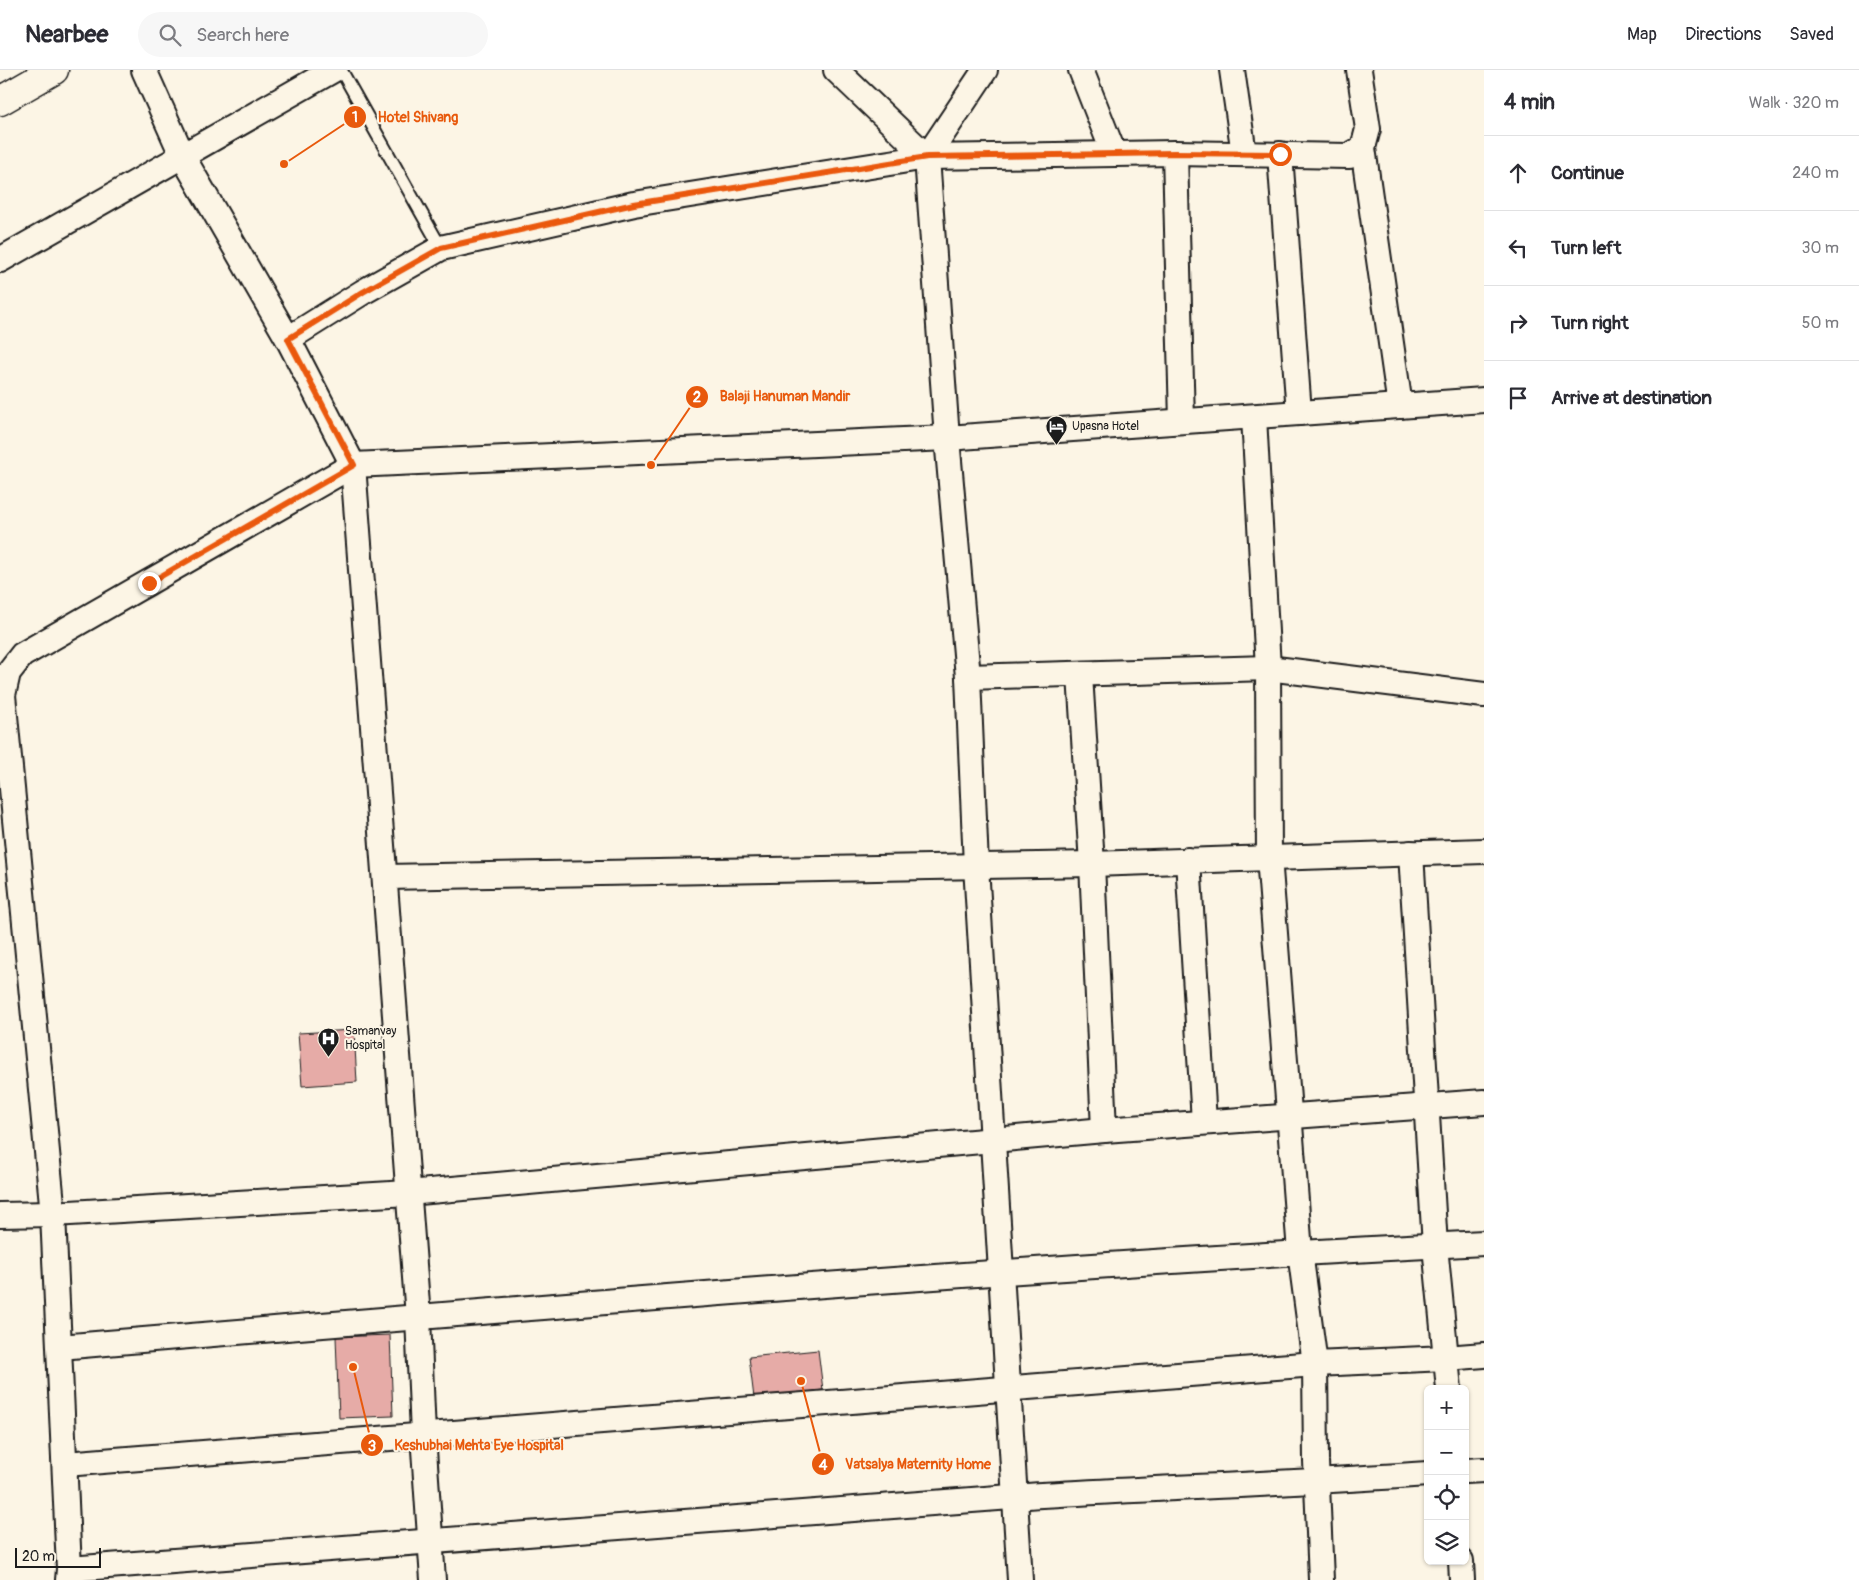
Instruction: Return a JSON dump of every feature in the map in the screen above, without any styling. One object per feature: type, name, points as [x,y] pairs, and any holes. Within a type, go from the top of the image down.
[{"type":"street","points":[[0,101],[54,70]]},
{"type":"street","points":[[144,70],[183,157],[288,339],[354,465],[418,1317],[423,1435],[433,1580]]},
{"type":"street","points":[[0,260],[333,70]]},
{"type":"street","points":[[836,70],[927,157]]},
{"type":"street","points":[[984,70],[927,157],[946,438],[968,678],[976,866],[1020,1580]]},
{"type":"street","points":[[1081,70],[1114,154]]},
{"type":"street","points":[[1232,70],[1244,154]]},
{"type":"street","points":[[1359,70],[1368,129],[1363,148],[1400,406]]},
{"type":"street","points":[[288,339],[363,292],[441,248],[634,204],[927,157],[1175,153],[1350,156],[1363,148]]},
{"type":"street","points":[[1175,153],[1182,421]]},
{"type":"street","points":[[1280,154],[1299,413]]},
{"type":"street","points":[[1424,1474],[1317,1482],[1015,1497],[431,1539],[68,1574],[53,1214],[3,695],[8,673],[22,655],[354,465],[946,438],[1484,400]]},
{"type":"street","points":[[1254,417],[1268,668],[1269,857],[1300,1252],[1315,1364],[1321,1580]]},
{"type":"street","points":[[968,678],[1268,668],[1484,695]]},
{"type":"street","points":[[1080,675],[1092,864],[1104,1130]]},
{"type":"street","points":[[386,877],[1092,864],[1484,851]]},
{"type":"street","points":[[1411,853],[1435,1246],[1449,1385]]},
{"type":"street","points":[[1188,860],[1204,1122]]},
{"type":"street","points":[[0,1215],[53,1214],[408,1193],[994,1139],[1484,1102]]},
{"type":"street","points":[[60,1347],[1001,1272],[1300,1252],[1484,1243]]},
{"type":"street","points":[[64,1464],[1315,1364],[1484,1355]]},
{"type":"street","points":[[1469,1471],[1484,1470]]},
{"type":"street","points":[[1461,1565],[1462,1580]]},
{"type":"lane","points":[[341,70],[441,248]]},
{"type":"building","points":[[354,1030],[357,1082],[302,1086],[298,1033]]},
{"type":"building","points":[[390,1335],[393,1416],[339,1418],[336,1337]]},
{"type":"building","points":[[818,1350],[823,1390],[754,1398],[749,1357]]},
{"type":"place","name":"Hotel Shivang","points":[[284,164]]},
{"type":"place","name":"Upasna Hotel","points":[[1056,445]]},
{"type":"place","name":"Balaji Hanuman Mandir","points":[[651,465]]},
{"type":"place","name":"Samanvay Hospital","points":[[329,1057]]},
{"type":"place","name":"Keshubhai Mehta Eye Hospital","points":[[353,1367]]},
{"type":"place","name":"Vatsalya Maternity Home","points":[[801,1381]]},
{"type":"route","points":[[149,583],[354,465],[288,339],[363,292],[441,248],[634,204],[927,157],[1175,153],[1280,154]]}]
